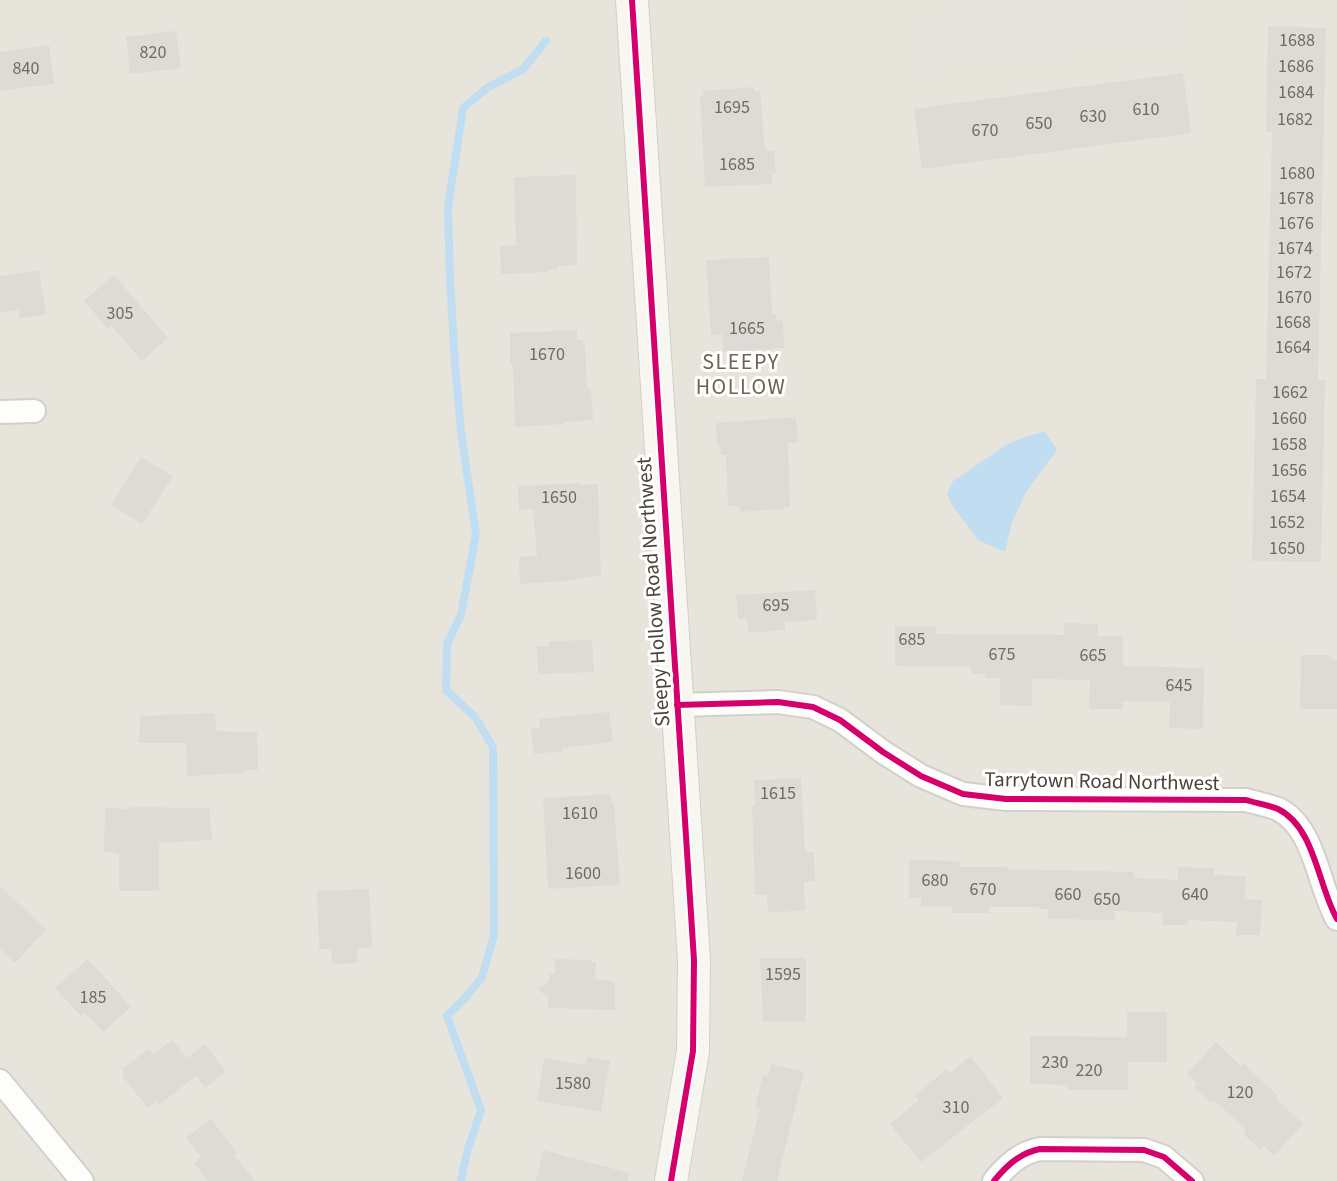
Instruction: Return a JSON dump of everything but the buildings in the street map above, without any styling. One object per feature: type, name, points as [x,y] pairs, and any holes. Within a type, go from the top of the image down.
[{"type":"street","name":"Sleepy Hollow Road Northwest","points":[[632,0],[694,960],[693,1051],[671,1181]]},
{"type":"street","points":[[0,412],[34,411]]},
{"type":"street","name":"Tarrytown Road Northwest","points":[[677,705],[778,702],[813,707],[840,720],[883,752],[921,776],[963,794],[1006,799],[1246,800],[1279,810],[1299,827],[1312,853],[1337,919]]},
{"type":"street","points":[[0,1081],[82,1181]]},
{"type":"street","points":[[994,1181],[1015,1159],[1026,1152],[1040,1149],[1152,1152],[1172,1162],[1192,1181]]},
{"type":"shaded area","points":[[0,0],[1337,0],[1337,1181],[0,1181]]},
{"type":"shaded area","points":[[1065,0],[1171,0],[1177,35],[925,65],[920,20]]},
{"type":"shaded area","points":[[1233,574],[1337,576],[1337,638],[1241,638],[1240,614],[1233,604]]},
{"type":"water","points":[[1045,432],[1057,450],[1026,492],[1012,522],[1005,552],[978,540],[952,505],[947,493],[953,481],[1006,445],[1027,436]]},
{"type":"waterway","points":[[461,1181],[467,1152],[481,1110],[447,1016],[482,977],[494,935],[493,747],[475,717],[446,690],[447,644],[461,615],[476,534],[461,432],[455,365],[448,207],[463,108],[487,88],[523,69],[546,41]]},
{"type":"cycle path","points":[[632,0],[694,960],[693,1051],[671,1181]]},
{"type":"cycle path","points":[[677,705],[778,702],[813,707],[840,720],[883,752],[921,776],[963,794],[1006,799],[1246,800],[1278,809],[1300,829],[1308,843],[1337,919]]},
{"type":"cycle path","points":[[994,1181],[1014,1160],[1040,1149],[1144,1150],[1164,1157],[1192,1181]]},
{"type":"district","name":"SLEEPY HOLLOW","points":[[741,374]]}]
